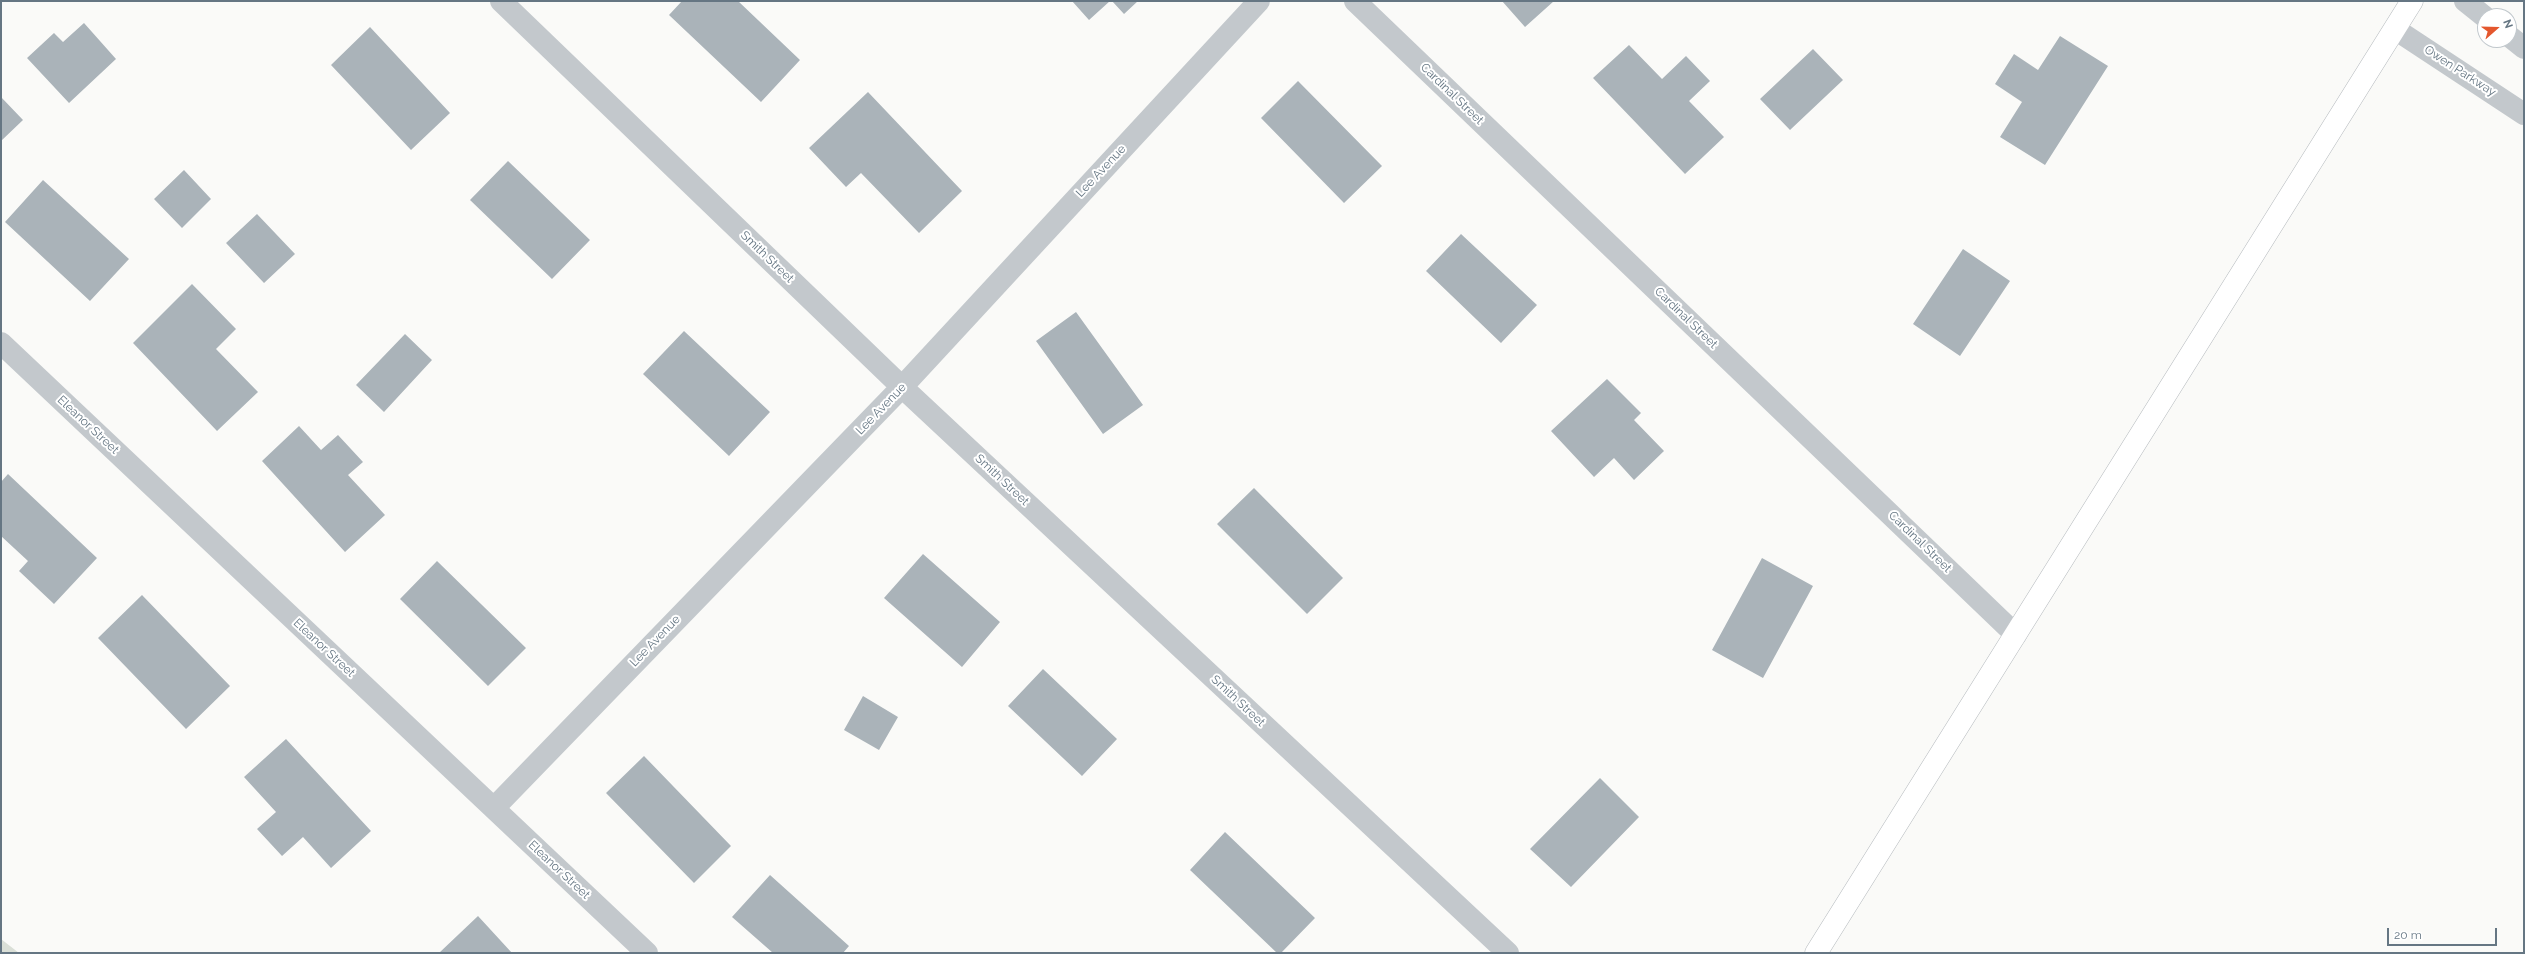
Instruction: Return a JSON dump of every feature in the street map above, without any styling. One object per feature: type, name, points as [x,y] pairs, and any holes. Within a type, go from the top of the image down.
[{"type":"highway","points":[[1816,953],[2412,1]]},
{"type":"street","name":"Smith Street","points":[[500,1],[902,387],[1508,953]]},
{"type":"street","name":"Lee Avenue","points":[[494,808],[902,387],[1259,1]]},
{"type":"street","name":"Cardinal Street","points":[[1355,1],[2016,635]]},
{"type":"street","points":[[2465,1],[2477,11]]},
{"type":"street","name":"Owen Parkway","points":[[2395,29],[2524,114]]},
{"type":"street","name":"Eleanor Street","points":[[1,343],[646,953]]},
{"type":"shaded area","points":[[1,939],[19,953],[1,953]]},
{"type":"building","points":[[682,1],[738,1],[800,60],[761,102],[669,15]]},
{"type":"building","points":[[1072,1],[1110,1],[1089,20]]},
{"type":"building","points":[[1112,1],[1138,1],[1124,14]]},
{"type":"building","points":[[1502,1],[1554,1],[1525,27]]},
{"type":"building","points":[[84,23],[116,59],[69,103],[27,58],[54,33],[63,42]]},
{"type":"building","points":[[370,27],[450,113],[411,150],[331,65]]},
{"type":"building","points":[[2060,36],[2108,66],[2045,165],[2000,137],[2022,102],[1995,84],[2014,54],[2038,70]]},
{"type":"building","points":[[1629,45],[1662,79],[1686,56],[1710,81],[1689,101],[1724,137],[1685,174],[1593,78]]},
{"type":"building","points":[[1813,49],[1843,80],[1790,130],[1760,99]]},
{"type":"building","points":[[1298,81],[1382,166],[1344,203],[1261,118]]},
{"type":"building","points":[[868,92],[962,191],[919,233],[861,173],[846,187],[809,148]]},
{"type":"building","points":[[1,97],[23,120],[1,141]]},
{"type":"building","points":[[508,161],[590,240],[552,279],[470,200]]},
{"type":"building","points":[[184,170],[211,199],[182,228],[154,199]]},
{"type":"building","points":[[43,180],[129,259],[90,301],[5,222]]},
{"type":"building","points":[[257,214],[295,254],[264,283],[226,243]]},
{"type":"building","points":[[1461,234],[1537,305],[1501,343],[1426,271]]},
{"type":"building","points":[[1963,249],[2010,281],[1960,356],[1913,324]]},
{"type":"building","points":[[192,284],[236,329],[216,349],[258,392],[217,431],[133,343]]},
{"type":"building","points":[[1076,312],[1143,405],[1103,434],[1036,341]]},
{"type":"building","points":[[684,331],[770,412],[729,456],[643,374]]},
{"type":"building","points":[[405,334],[432,360],[384,412],[356,385]]},
{"type":"building","points":[[1607,379],[1641,413],[1634,420],[1664,451],[1634,480],[1614,458],[1594,477],[1551,431]]},
{"type":"building","points":[[299,426],[321,450],[338,435],[363,462],[348,475],[385,515],[345,552],[262,461]]},
{"type":"building","points":[[8,474],[97,558],[54,604],[19,571],[28,561],[1,536],[1,482]]},
{"type":"building","points":[[1254,488],[1343,578],[1307,614],[1217,524]]},
{"type":"building","points":[[923,554],[1000,622],[962,667],[884,598]]},
{"type":"building","points":[[1762,558],[1813,586],[1763,678],[1712,650]]},
{"type":"building","points":[[437,561],[526,648],[488,686],[400,599]]},
{"type":"building","points":[[142,595],[230,686],[186,729],[98,638]]},
{"type":"building","points":[[1043,669],[1117,739],[1082,776],[1008,706]]},
{"type":"building","points":[[863,696],[898,717],[879,750],[844,730]]},
{"type":"building","points":[[286,739],[371,831],[331,868],[303,837],[282,856],[257,829],[276,812],[244,777]]},
{"type":"building","points":[[644,756],[731,846],[694,883],[606,793]]},
{"type":"building","points":[[1600,778],[1639,817],[1571,887],[1530,849]]},
{"type":"building","points":[[1225,832],[1315,918],[1281,953],[1277,953],[1190,870]]},
{"type":"building","points":[[770,875],[849,946],[843,953],[773,953],[732,917]]},
{"type":"building","points":[[478,916],[512,953],[439,953]]}]
